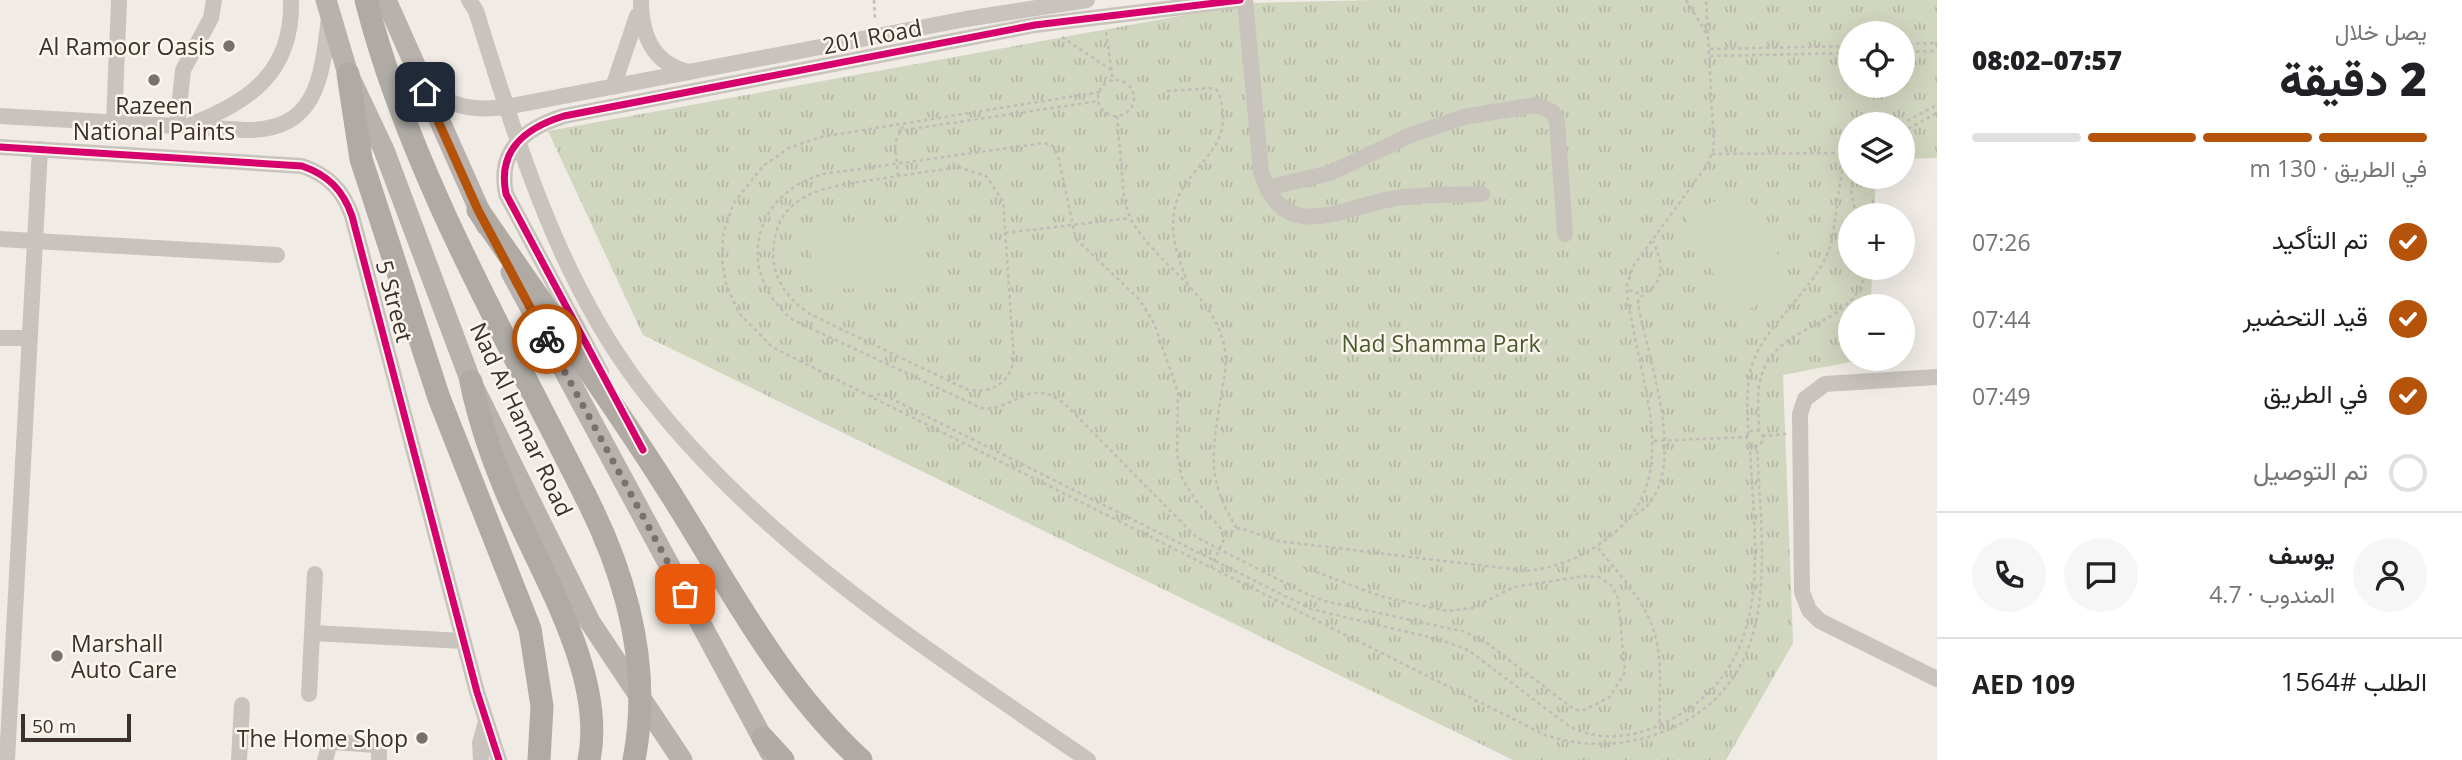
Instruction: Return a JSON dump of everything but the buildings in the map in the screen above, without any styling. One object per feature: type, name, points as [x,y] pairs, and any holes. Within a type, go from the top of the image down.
[{"type":"highway","points":[[366,0],[377,44],[444,213],[613,554],[626,591],[636,642],[640,694],[634,760]]},
{"type":"highway","points":[[348,74],[361,159],[439,398],[530,629],[542,706],[539,760]]},
{"type":"highway","points":[[478,210],[643,450],[755,633],[801,695],[861,760]]},
{"type":"highway","points":[[471,382],[484,437],[585,675],[592,727],[589,760]]},
{"type":"highway","points":[[763,738],[783,760]]},
{"type":"main road","points":[[386,0],[478,210],[775,760]]},
{"type":"main road","name":"Nad Al Hamar Road","points":[[328,6],[348,74],[384,150],[471,382],[590,622],[682,760]]},
{"type":"street","points":[[114,122],[119,0]]},
{"type":"street","points":[[181,126],[183,70],[211,18],[214,0]]},
{"type":"street","points":[[181,126],[237,105],[265,80],[279,59],[288,36],[291,0]]},
{"type":"street","points":[[469,0],[476,11],[506,107],[544,211],[593,311],[637,382],[686,440],[756,514],[835,580],[1088,760]]},
{"type":"street","points":[[640,0],[642,28],[650,46],[673,66],[693,72]]},
{"type":"street","points":[[613,87],[630,44],[640,0]]},
{"type":"street","name":"201 Road","points":[[414,68],[437,94],[458,106],[470,109],[506,107],[1087,0]]},
{"type":"street","points":[[1242,0],[1261,171],[1267,188],[1286,209],[1312,219],[1396,198],[1482,194]]},
{"type":"street","name":"201 Road","points":[[519,139],[540,125],[564,116],[1035,25],[1242,0]]},
{"type":"street","points":[[0,116],[260,130],[296,116],[306,106],[319,83],[328,6]]},
{"type":"street","points":[[1267,188],[1330,173],[1411,135],[1446,122],[1536,105],[1553,112],[1557,121],[1566,234]]},
{"type":"street","points":[[519,139],[505,164],[506,194],[643,450]]},
{"type":"street","name":"5 Street","points":[[0,147],[302,166],[323,174],[339,189],[352,216],[464,641],[499,760]]},
{"type":"street","points":[[7,760],[40,149]]},
{"type":"street","points":[[0,239],[277,255]]},
{"type":"street","points":[[0,338],[30,338]]},
{"type":"street","points":[[1935,674],[1820,621],[1805,604],[1802,592],[1800,434],[1801,406],[1817,387],[1834,383],[1937,377]]},
{"type":"street","points":[[1910,380],[1937,384]]},
{"type":"street","points":[[309,694],[315,574]]},
{"type":"street","points":[[312,633],[464,641]]},
{"type":"street","points":[[239,760],[242,705]]},
{"type":"street","points":[[481,760],[480,743],[486,722]]},
{"type":"street","points":[[325,760],[329,746],[341,742],[374,745],[379,750],[379,760]]},
{"type":"path","points":[[874,0],[875,37]]},
{"type":"path","points":[[1686,0],[1709,37]]},
{"type":"path","points":[[1629,518],[1650,477],[1654,441],[1627,290],[1634,265],[1712,154],[1715,131],[1706,0]]},
{"type":"path","points":[[1035,25],[1075,45],[1111,71]]},
{"type":"path","points":[[1106,33],[1113,81]]},
{"type":"path","points":[[1915,44],[1937,43]]},
{"type":"path","points":[[1710,49],[1838,46]]},
{"type":"path","points":[[1915,52],[1937,51]]},
{"type":"path","points":[[1710,56],[1838,53]]},
{"type":"path","points":[[1113,81],[1100,92],[820,138],[775,156],[741,190],[723,236],[722,260],[726,284],[748,326],[772,347],[1545,735],[1570,742],[1607,745],[1660,732],[1686,720],[1721,693],[1741,667],[1754,637],[1762,582],[1758,445],[1762,436]]},
{"type":"path","points":[[1100,92],[1098,101],[1105,112],[1117,116],[1130,110],[1134,96],[1127,84],[1113,81]]},
{"type":"path","points":[[1167,91],[1215,88],[1220,94],[1224,117],[1217,146],[1185,183],[1174,214],[1176,249],[1190,291]]},
{"type":"path","points":[[898,131],[1098,101]]},
{"type":"path","points":[[1915,117],[1937,105]]},
{"type":"path","points":[[1915,125],[1937,113]]},
{"type":"path","points":[[1117,116],[1124,198],[1130,218],[1214,320],[1224,344],[1226,367],[1212,462],[1217,489],[1237,528],[1268,539],[1513,571],[1555,566],[1597,547],[1629,518],[1642,512],[1654,499],[1665,466],[1666,442],[1639,306],[1642,295],[1655,284],[1661,272],[1653,241]]},
{"type":"path","points":[[898,176],[895,143],[898,131],[906,124]]},
{"type":"path","points":[[1226,534],[1196,501],[1182,478],[1177,454],[1178,392],[1151,316],[1139,299],[1080,244],[1071,225],[1058,156],[1049,144],[810,178],[777,201],[763,224],[757,250],[761,277],[773,301],[793,320],[981,408],[992,408],[1027,393],[1053,396],[1067,406],[1196,537],[1324,601],[1466,632],[1488,644],[1575,710],[1584,710],[1611,697],[1625,672],[1618,598],[1611,585],[1599,577],[1584,576],[1514,587],[1472,608],[1447,611],[1380,596],[1303,567]]},
{"type":"path","points":[[1712,154],[1838,153]]},
{"type":"path","points":[[958,167],[978,171],[999,191],[1005,233],[1014,360],[1004,381],[991,389],[966,389],[799,306],[781,285],[773,258],[774,243],[783,217],[792,206],[815,190],[898,176],[958,167]]},
{"type":"path","points":[[870,396],[882,394],[1311,609],[1441,640],[1468,650],[1579,731],[1619,737],[1660,725],[1693,706],[1717,684],[1736,657],[1748,628],[1755,580],[1750,445],[1747,436],[1748,386],[1752,363],[1826,258],[1836,227],[1841,189]]},
{"type":"path","points":[[1005,233],[1130,218]]},
{"type":"path","points":[[1762,436],[1759,431],[1759,386],[1768,360],[1791,337],[1847,307],[1859,291],[1862,280]]},
{"type":"path","points":[[1627,290],[1642,295]]},
{"type":"path","points":[[1654,441],[1747,436],[1759,431]]},
{"type":"path","points":[[1762,436],[1800,434]]},
{"type":"path","points":[[1750,445],[1758,445]]},
{"type":"path","points":[[1211,568],[1226,534],[1237,528]]},
{"type":"path","points":[[1597,547],[1639,599],[1653,628],[1657,643],[1660,732]]},
{"type":"green space","name":"Nad Shamma Park","points":[[1377,0],[1937,0],[1937,158],[1915,159],[1915,112],[1838,112],[1838,189],[1875,189],[1875,203],[1838,203],[1838,280],[1872,280],[1871,294],[1838,294],[1838,364],[1783,375],[1793,643],[1726,760],[1513,760],[643,335],[548,131],[1251,3]]},
{"type":"green space","points":[[1744,187],[1794,287],[1735,316],[1685,216]]},
{"type":"green space","points":[[922,222],[922,288],[811,289],[811,223]]},
{"type":"cycle path","points":[[643,450],[506,194],[506,165],[510,153],[526,134],[564,116],[1035,25],[1240,0]]},
{"type":"cycle path","points":[[0,147],[302,166],[320,174],[339,191],[352,216],[477,692],[499,760]]},
{"type":"way so far","points":[[547,339],[685,594]]},
{"type":"place","name":"Al Ramoor Oasis","points":[[229,46]]},
{"type":"place","name":"Razeen National Paints","points":[[154,80]]},
{"type":"place","name":"Marshall Auto Care","points":[[57,656]]},
{"type":"place","name":"The Home Shop","points":[[422,738]]},
{"type":"route","points":[[425,92],[478,210],[547,339]]}]
